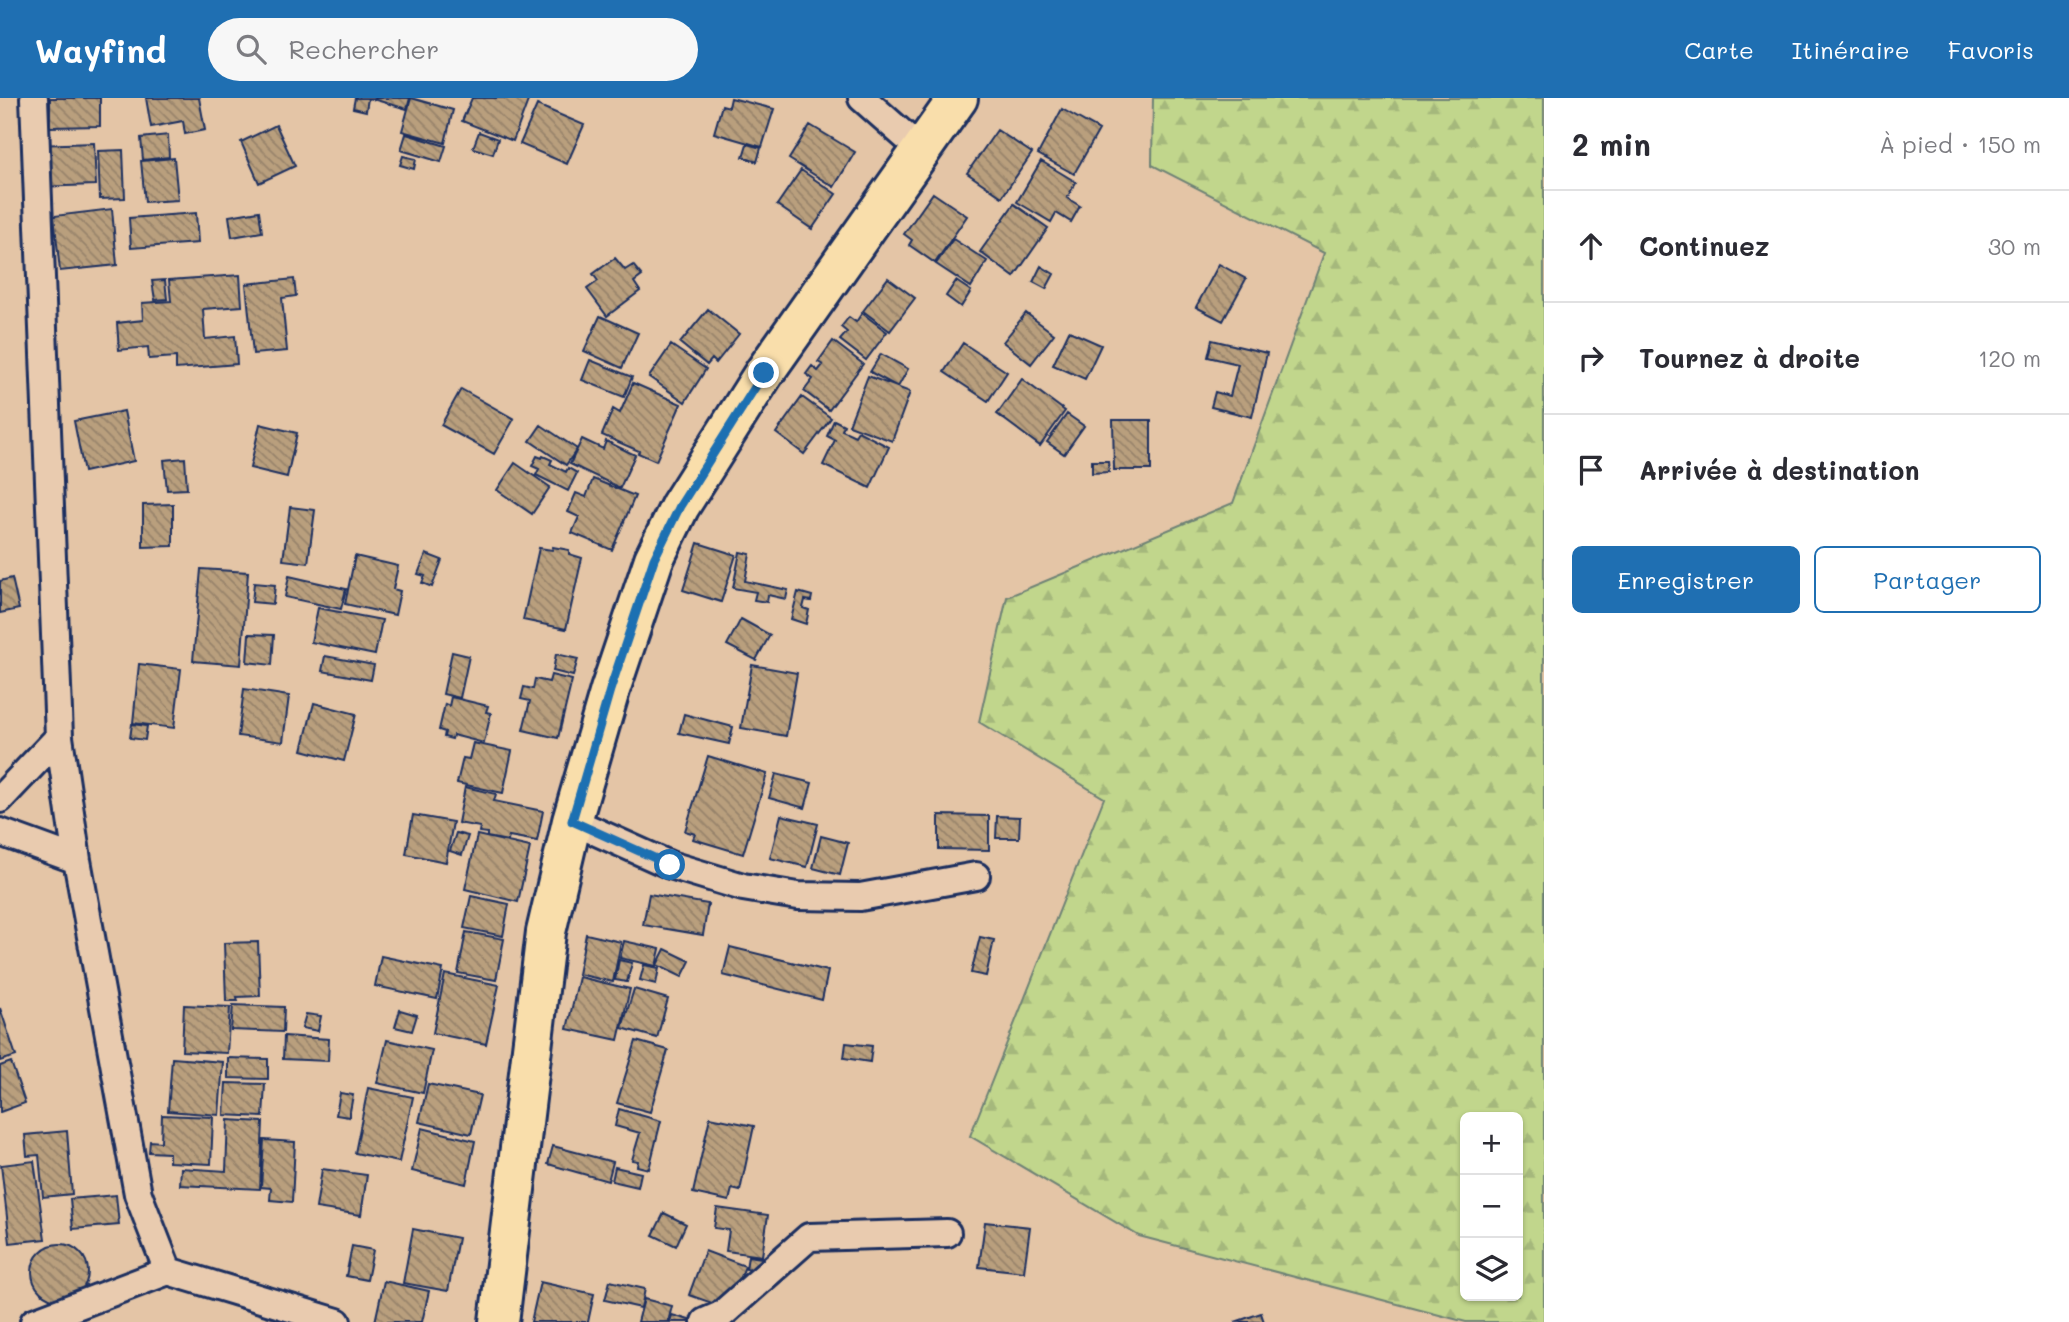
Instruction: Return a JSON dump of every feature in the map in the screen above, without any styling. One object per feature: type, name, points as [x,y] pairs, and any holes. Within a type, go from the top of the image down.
[{"type":"main road","points":[[499,1322],[546,932],[572,821],[610,690],[654,559],[680,506],[764,373],[958,98]]},
{"type":"street","points":[[34,98],[59,737],[77,860],[138,1194],[169,1271]]},
{"type":"street","points":[[862,98],[922,151]]},
{"type":"street","points":[[0,799],[59,737]]},
{"type":"street","points":[[572,821],[670,865],[743,887],[798,896],[860,897],[976,876]]},
{"type":"street","points":[[0,832],[77,860]]},
{"type":"street","points":[[705,1322],[721,1315],[809,1237],[947,1233]]},
{"type":"street","points":[[34,1322],[169,1271],[337,1322]]},
{"type":"green space","points":[[1153,98],[1544,98],[1544,1322],[1466,1322],[1139,1236],[970,1136],[1104,798],[979,722],[1007,597],[1233,503],[1324,253],[1152,165]]},
{"type":"building","points":[[50,98],[100,98],[100,126],[50,127]]},
{"type":"building","points":[[146,98],[199,98],[205,130],[185,134],[183,121],[151,127]]},
{"type":"building","points":[[355,98],[368,98],[366,111],[353,108]]},
{"type":"building","points":[[369,98],[410,98],[407,109]]},
{"type":"building","points":[[411,98],[453,110],[445,143],[402,131]]},
{"type":"building","points":[[472,98],[529,98],[513,141],[462,121]]},
{"type":"building","points":[[731,98],[774,109],[762,147],[714,133],[722,105],[729,107]]},
{"type":"building","points":[[537,105],[584,125],[567,164],[520,144]]},
{"type":"building","points":[[1062,109],[1099,130],[1074,174],[1038,154]]},
{"type":"building","points":[[276,125],[295,166],[259,183],[241,142]]},
{"type":"building","points":[[810,125],[855,152],[834,187],[789,159]]},
{"type":"building","points":[[997,130],[1032,153],[1002,197],[967,173]]},
{"type":"building","points":[[479,132],[498,139],[493,154],[473,148]]},
{"type":"building","points":[[406,134],[446,146],[441,162],[401,150]]},
{"type":"building","points":[[168,135],[169,157],[143,160],[141,138]]},
{"type":"building","points":[[94,143],[96,185],[36,187],[35,145]]},
{"type":"building","points":[[747,144],[761,148],[757,162],[743,157]]},
{"type":"building","points":[[123,150],[125,198],[100,199],[98,151]]},
{"type":"building","points":[[403,156],[416,159],[414,169],[400,165]]},
{"type":"building","points":[[174,158],[178,200],[145,202],[141,161]]},
{"type":"building","points":[[1041,161],[1076,182],[1067,198],[1080,206],[1071,222],[1056,213],[1051,222],[1017,202]]},
{"type":"building","points":[[801,170],[836,194],[812,229],[777,205]]},
{"type":"building","points":[[933,193],[967,216],[935,263],[909,245],[912,240],[904,234]]},
{"type":"building","points":[[1014,204],[1048,228],[1014,277],[980,252]]},
{"type":"building","points":[[112,209],[117,265],[60,271],[54,216]]},
{"type":"building","points":[[259,211],[262,232],[232,237],[229,216]]},
{"type":"building","points":[[196,213],[198,243],[131,248],[129,218]]},
{"type":"building","points":[[953,239],[987,261],[971,287],[936,264]]},
{"type":"building","points":[[615,258],[625,270],[633,265],[642,276],[634,282],[640,291],[607,316],[587,289],[598,281],[593,274]]},
{"type":"building","points":[[1219,264],[1246,279],[1223,321],[1196,307]]},
{"type":"building","points":[[1041,266],[1054,274],[1046,289],[1033,282]]},
{"type":"building","points":[[240,275],[242,306],[203,309],[205,339],[235,336],[237,364],[176,369],[176,357],[149,359],[148,347],[119,350],[117,323],[143,320],[142,303],[171,301],[169,280]]},
{"type":"building","points":[[888,278],[915,298],[890,331],[863,311]]},
{"type":"building","points":[[294,279],[296,296],[282,298],[287,351],[253,354],[246,284]]},
{"type":"building","points":[[165,280],[167,299],[155,300],[152,281]]},
{"type":"building","points":[[956,281],[971,291],[961,307],[946,296]]},
{"type":"building","points":[[708,309],[739,334],[716,363],[712,359],[707,365],[680,343]]},
{"type":"building","points":[[862,313],[887,332],[866,360],[840,340],[847,332],[841,327],[849,317],[856,322]]},
{"type":"building","points":[[1026,313],[1054,334],[1031,364],[1003,342]]},
{"type":"building","points":[[600,316],[638,333],[622,368],[584,351]]},
{"type":"building","points":[[1069,331],[1101,345],[1085,379],[1053,365]]},
{"type":"building","points":[[1212,340],[1267,353],[1252,417],[1211,407],[1215,392],[1230,396],[1238,364],[1208,357]]},
{"type":"building","points":[[833,341],[863,364],[829,410],[804,391],[813,379],[806,374],[812,366],[818,371],[823,365],[818,362]]},
{"type":"building","points":[[963,343],[1007,372],[988,401],[944,372]]},
{"type":"building","points":[[671,345],[706,369],[685,402],[649,377]]},
{"type":"building","points":[[881,354],[908,369],[898,387],[870,372]]},
{"type":"building","points":[[590,360],[632,377],[624,397],[582,380]]},
{"type":"building","points":[[868,376],[910,392],[892,441],[849,425]]},
{"type":"building","points":[[1022,379],[1065,411],[1040,446],[997,414]]},
{"type":"building","points":[[633,383],[681,404],[656,461],[602,435],[613,409],[620,413]]},
{"type":"building","points":[[461,389],[514,419],[494,454],[441,425]]},
{"type":"building","points":[[802,397],[831,418],[804,454],[776,433]]},
{"type":"building","points":[[124,411],[134,461],[84,472],[74,421]]},
{"type":"building","points":[[1067,414],[1084,426],[1064,454],[1047,442]]},
{"type":"building","points":[[834,420],[844,425],[842,430],[855,436],[858,431],[889,447],[870,488],[823,465],[835,440],[827,436]]},
{"type":"building","points":[[1113,420],[1151,420],[1151,470],[1114,470]]},
{"type":"building","points":[[260,424],[297,433],[287,477],[250,468]]},
{"type":"building","points":[[541,425],[577,449],[566,465],[530,441]]},
{"type":"building","points":[[582,439],[603,449],[606,441],[635,455],[620,488],[570,464]]},
{"type":"building","points":[[537,456],[552,460],[550,464],[566,472],[568,468],[577,473],[568,491],[536,475],[539,469],[532,466]]},
{"type":"building","points":[[185,458],[187,489],[167,490],[164,460]]},
{"type":"building","points":[[1092,461],[1108,461],[1109,472],[1092,473]]},
{"type":"building","points":[[515,463],[550,487],[532,514],[497,490]]},
{"type":"building","points":[[593,479],[635,496],[612,550],[572,533],[579,517],[568,512],[576,493],[586,497]]},
{"type":"building","points":[[173,504],[173,546],[143,547],[143,505]]},
{"type":"building","points":[[290,507],[315,510],[308,563],[283,560]]},
{"type":"building","points":[[698,543],[736,555],[721,602],[683,590]]},
{"type":"building","points":[[553,547],[569,550],[569,554],[582,558],[566,629],[523,620],[539,548],[552,550]]},
{"type":"building","points":[[740,552],[750,554],[745,581],[788,590],[786,599],[768,595],[767,602],[754,600],[756,592],[733,588]]},
{"type":"building","points":[[426,554],[442,560],[432,587],[422,583],[425,576],[418,574]]},
{"type":"building","points":[[355,556],[398,566],[393,589],[400,591],[395,615],[345,604]]},
{"type":"building","points":[[201,569],[248,572],[241,665],[193,661]]},
{"type":"building","points":[[289,576],[346,589],[341,609],[285,597]]},
{"type":"building","points":[[12,578],[19,609],[0,613],[0,581]]},
{"type":"building","points":[[254,583],[275,585],[273,604],[252,602]]},
{"type":"building","points":[[798,592],[812,596],[811,601],[805,600],[803,608],[809,610],[806,624],[791,619]]},
{"type":"building","points":[[318,608],[382,620],[375,655],[311,642]]},
{"type":"building","points":[[741,619],[770,635],[756,660],[727,645]]},
{"type":"building","points":[[249,634],[274,635],[272,665],[247,662]]},
{"type":"building","points":[[452,652],[469,656],[460,698],[443,694]]},
{"type":"building","points":[[556,654],[578,659],[573,676],[553,671]]},
{"type":"building","points":[[325,656],[374,665],[371,680],[322,671]]},
{"type":"building","points":[[139,664],[181,669],[174,728],[133,723]]},
{"type":"building","points":[[752,665],[797,673],[786,736],[741,728]]},
{"type":"building","points":[[551,675],[572,680],[558,738],[523,730],[530,701],[521,699],[524,687],[533,689],[535,679],[549,682]]},
{"type":"building","points":[[244,689],[289,696],[283,742],[238,736]]},
{"type":"building","points":[[451,697],[488,706],[486,712],[491,713],[484,743],[453,735],[452,739],[444,737],[445,732],[439,730],[445,704],[449,706]]},
{"type":"building","points":[[314,703],[356,714],[344,761],[302,750]]},
{"type":"building","points":[[684,714],[733,727],[729,744],[679,733]]},
{"type":"building","points":[[132,724],[147,726],[145,740],[130,738]]},
{"type":"building","points":[[473,743],[512,751],[503,793],[457,783],[463,758],[469,759]]},
{"type":"building","points":[[708,756],[767,774],[743,854],[693,839],[695,834],[685,831]]},
{"type":"building","points":[[776,774],[812,783],[805,808],[769,798]]},
{"type":"building","points":[[465,787],[496,794],[494,801],[543,811],[537,841],[509,836],[508,841],[487,837],[487,833],[479,832],[480,827],[458,823]]},
{"type":"building","points":[[413,815],[453,822],[446,862],[406,854]]},
{"type":"building","points":[[781,815],[818,824],[807,867],[770,858]]},
{"type":"building","points":[[939,815],[989,816],[989,850],[939,849]]},
{"type":"building","points":[[997,816],[1020,817],[1019,838],[996,838]]},
{"type":"building","points":[[456,833],[468,836],[462,855],[450,851]]},
{"type":"building","points":[[477,835],[530,847],[518,902],[465,889]]},
{"type":"building","points":[[821,836],[848,843],[840,875],[813,868]]},
{"type":"building","points":[[649,894],[708,904],[703,935],[643,925]]},
{"type":"building","points":[[471,896],[509,904],[503,936],[464,928]]},
{"type":"building","points":[[466,932],[504,939],[496,980],[458,973]]},
{"type":"building","points":[[586,934],[621,942],[613,982],[578,974]]},
{"type":"building","points":[[980,937],[994,940],[986,976],[971,973]]},
{"type":"building","points":[[624,941],[660,949],[656,966],[620,958]]},
{"type":"building","points":[[258,942],[260,996],[237,997],[238,1001],[226,1001],[224,943]]},
{"type":"building","points":[[730,947],[828,971],[822,1000],[723,975]]},
{"type":"building","points":[[665,949],[690,961],[682,977],[657,965]]},
{"type":"building","points":[[381,956],[443,969],[437,999],[375,986]]},
{"type":"building","points":[[619,960],[632,963],[627,982],[615,980]]},
{"type":"building","points":[[644,965],[659,968],[656,984],[640,980]]},
{"type":"building","points":[[445,974],[499,985],[486,1044],[433,1033]]},
{"type":"building","points":[[579,977],[630,989],[618,1040],[567,1029]]},
{"type":"building","points":[[634,989],[668,999],[657,1038],[622,1028]]},
{"type":"building","points":[[184,1005],[230,1007],[227,1053],[182,1051]]},
{"type":"building","points":[[233,1005],[284,1007],[283,1032],[231,1030]]},
{"type":"building","points":[[0,1008],[16,1056],[0,1061]]},
{"type":"building","points":[[400,1010],[417,1015],[412,1031],[395,1027]]},
{"type":"building","points":[[306,1014],[321,1016],[318,1031],[302,1028]]},
{"type":"building","points":[[284,1036],[329,1039],[328,1061],[283,1059]]},
{"type":"building","points":[[387,1040],[432,1050],[423,1093],[377,1083]]},
{"type":"building","points":[[636,1041],[668,1050],[650,1112],[617,1103]]},
{"type":"building","points":[[846,1043],[872,1046],[870,1062],[844,1058]]},
{"type":"building","points":[[172,1058],[223,1062],[219,1115],[168,1111]]},
{"type":"building","points":[[228,1058],[268,1059],[268,1079],[228,1078]]},
{"type":"building","points":[[11,1062],[25,1103],[0,1112],[0,1066]]},
{"type":"building","points":[[226,1083],[265,1084],[263,1117],[224,1115]]},
{"type":"building","points":[[428,1084],[480,1095],[471,1134],[419,1122]]},
{"type":"building","points":[[368,1088],[413,1097],[399,1162],[355,1153]]},
{"type":"building","points":[[340,1093],[353,1095],[349,1117],[336,1115]]},
{"type":"building","points":[[619,1109],[661,1121],[649,1169],[637,1166],[638,1161],[632,1160],[640,1133],[615,1126]]},
{"type":"building","points":[[162,1115],[213,1117],[211,1164],[169,1162],[169,1153],[149,1152],[150,1141],[161,1142]]},
{"type":"building","points":[[710,1117],[754,1126],[740,1191],[732,1189],[729,1201],[693,1193]]},
{"type":"building","points":[[228,1120],[263,1122],[260,1189],[180,1185],[181,1168],[226,1171]]},
{"type":"building","points":[[422,1128],[475,1141],[466,1184],[412,1171]]},
{"type":"building","points":[[67,1131],[72,1194],[43,1197],[39,1155],[27,1156],[25,1135]]},
{"type":"building","points":[[264,1140],[295,1142],[292,1202],[270,1200],[271,1188],[261,1187]]},
{"type":"building","points":[[553,1146],[613,1162],[608,1181],[548,1164]]},
{"type":"building","points":[[34,1161],[45,1239],[10,1243],[1,1165]]},
{"type":"building","points":[[615,1167],[641,1173],[638,1187],[612,1181]]},
{"type":"building","points":[[322,1169],[367,1175],[361,1215],[316,1208]]},
{"type":"building","points":[[116,1195],[119,1225],[73,1229],[70,1199]]},
{"type":"building","points":[[717,1208],[768,1215],[762,1256],[726,1251],[729,1230],[714,1228]]},
{"type":"building","points":[[664,1213],[686,1224],[676,1246],[653,1235]]},
{"type":"building","points":[[985,1222],[1030,1227],[1024,1272],[979,1267]]},
{"type":"building","points":[[413,1229],[458,1238],[448,1291],[403,1283]]},
{"type":"building","points":[[54,1244],[66,1244],[76,1248],[84,1256],[88,1272],[84,1288],[76,1296],[66,1300],[54,1300],[44,1296],[36,1288],[32,1278],[32,1266],[36,1256],[44,1248]]},
{"type":"building","points":[[352,1246],[373,1250],[367,1280],[346,1276]]},
{"type":"building","points":[[705,1251],[745,1266],[729,1309],[689,1295]]},
{"type":"building","points":[[748,1256],[762,1258],[759,1271],[746,1269]]},
{"type":"building","points":[[384,1281],[429,1291],[422,1322],[375,1322]]},
{"type":"building","points":[[610,1281],[645,1289],[641,1308],[605,1300]]},
{"type":"building","points":[[540,1282],[594,1294],[588,1322],[531,1322]]},
{"type":"building","points":[[644,1299],[672,1306],[668,1322],[638,1322]]},
{"type":"building","points":[[1261,1313],[1264,1322],[1235,1322]]},
{"type":"building","points":[[672,1315],[696,1322],[670,1322]]},
{"type":"route","points":[[670,865],[572,821],[610,690],[654,559],[680,506],[764,373]]}]
